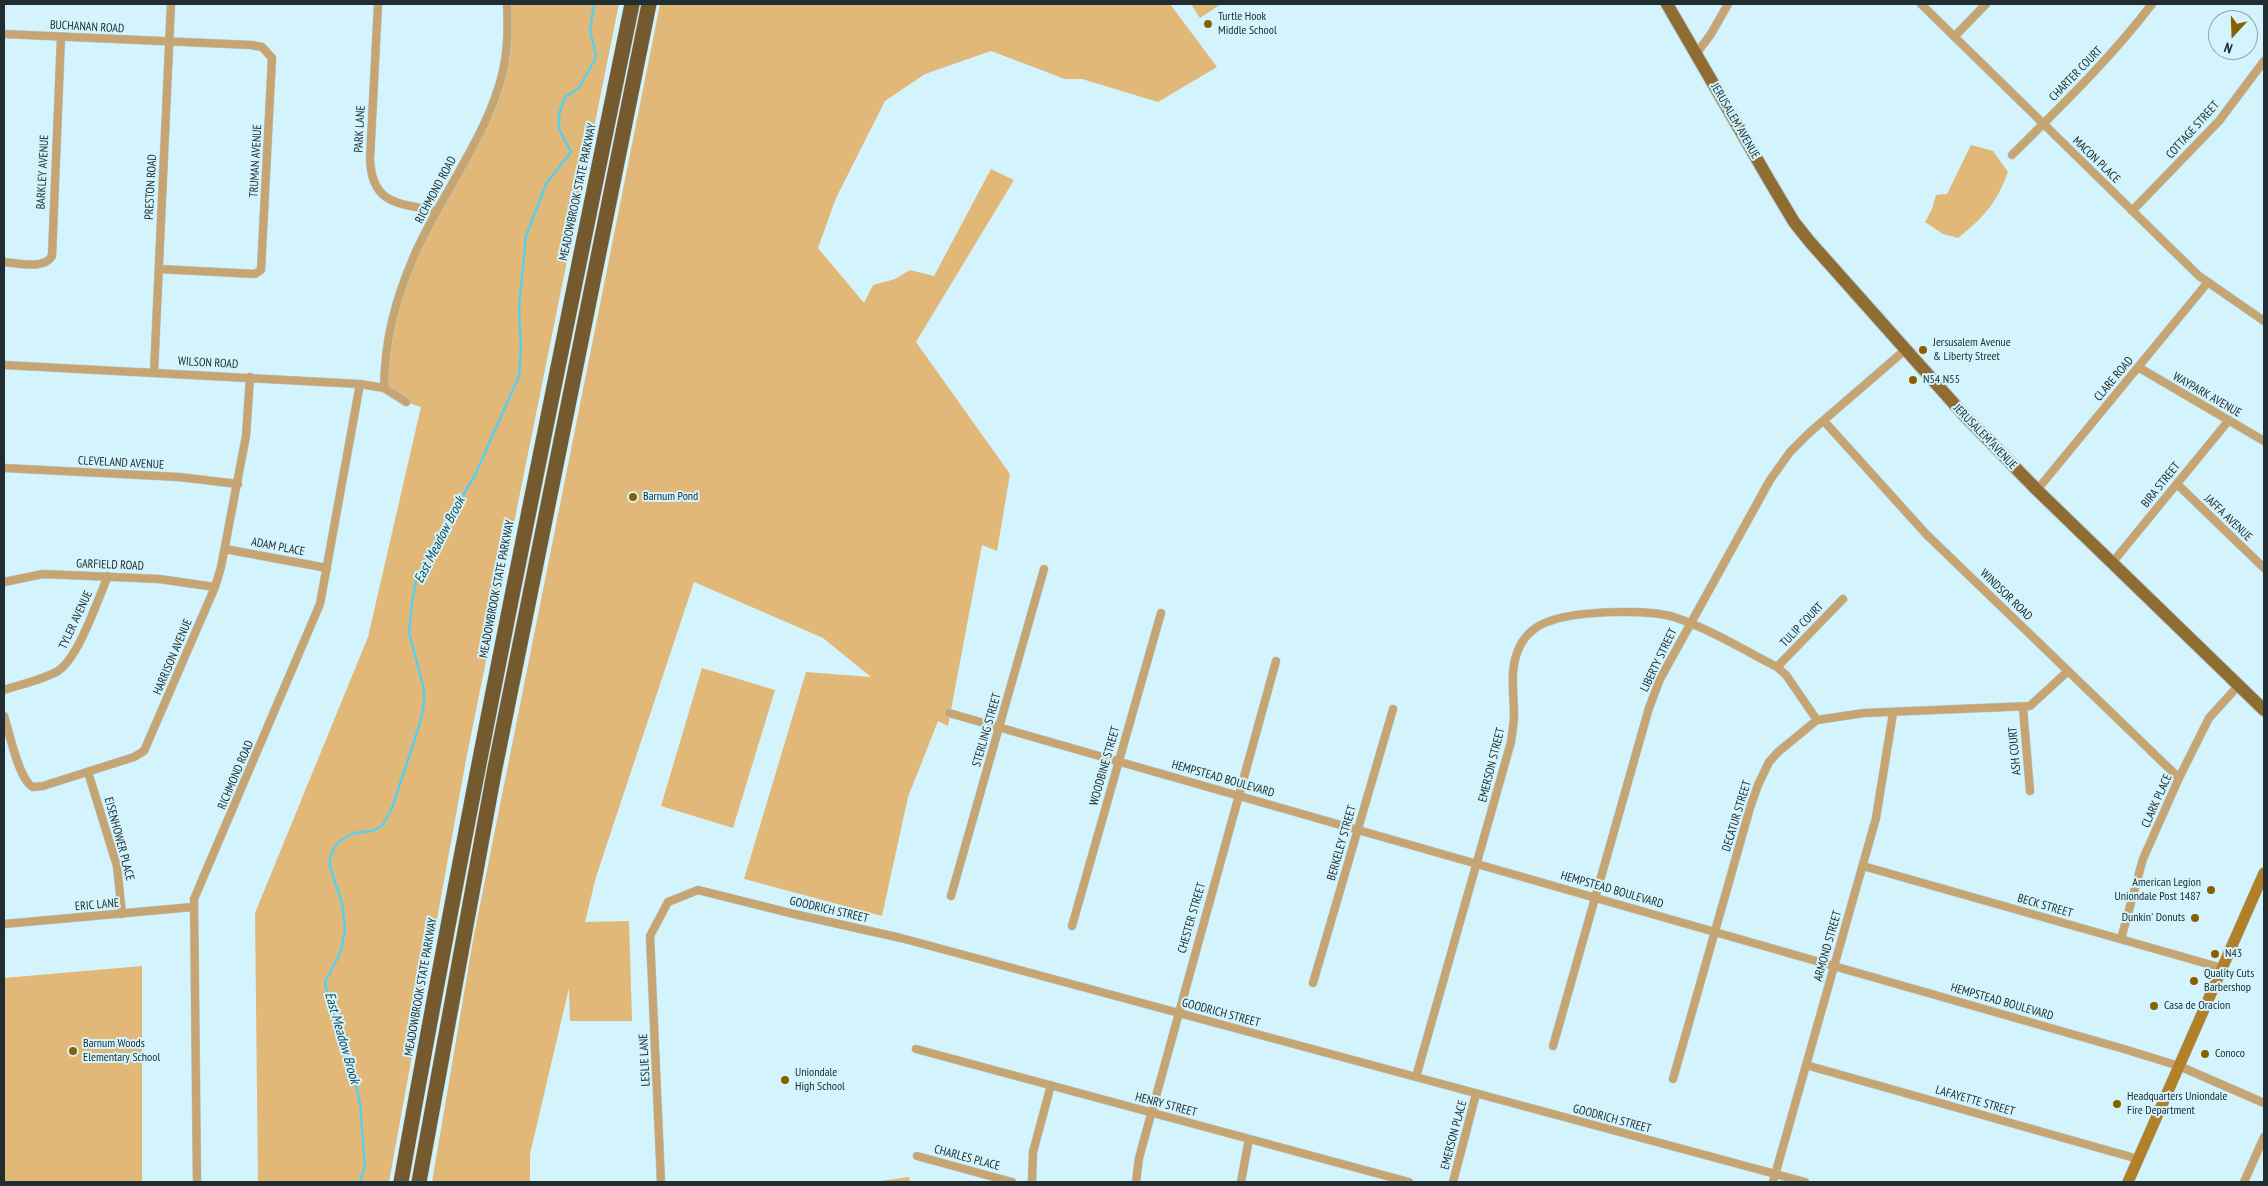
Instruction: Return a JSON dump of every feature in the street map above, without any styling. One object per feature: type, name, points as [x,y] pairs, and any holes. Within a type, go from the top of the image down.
[{"type":"highway","name":"MEADOWBROOK STATE PARKWAY","points":[[401,1182],[504,628],[632,4]]},
{"type":"highway","points":[[419,1182],[507,708],[650,4]]},
{"type":"main road","name":"JERUSALEM AVENUE","points":[[1667,4],[1794,222],[1810,242],[1964,415],[2036,490],[2264,710]]},
{"type":"main road","points":[[2128,1182],[2264,873]]},
{"type":"street","name":"PRESTON ROAD","points":[[154,372],[171,4]]},
{"type":"street","name":"PARK LANE","points":[[378,4],[370,159],[373,183],[378,191],[389,200],[437,211]]},
{"type":"street","name":"RICHMOND ROAD","points":[[384,388],[386,343],[399,294],[415,254],[489,113],[499,88],[505,60],[508,26],[507,4]]},
{"type":"street","points":[[1696,54],[1711,34],[1728,4]]},
{"type":"street","name":"MACON PLACE","points":[[1920,4],[2199,276],[2264,321]]},
{"type":"street","points":[[1954,37],[1986,4]]},
{"type":"street","name":"CHARTER COURT","points":[[2012,155],[2104,61],[2129,34],[2152,4]]},
{"type":"street","name":"BUCHANAN ROAD","points":[[4,34],[169,42]]},
{"type":"street","name":"BARKLEY AVENUE","points":[[4,262],[43,264],[49,261],[52,256],[60,37]]},
{"type":"street","name":"TRUMAN AVENUE","points":[[159,269],[255,274],[262,270],[272,73],[272,58],[262,47],[169,42]]},
{"type":"street","name":"COTTAGE STREET","points":[[2132,211],[2219,121],[2264,61]]},
{"type":"street","name":"CLARE ROAD","points":[[2036,490],[2208,282]]},
{"type":"street","name":"LIBERTY STREET","points":[[1554,1046],[1649,708],[1660,679],[1770,480],[1790,452],[1905,350]]},
{"type":"street","name":"WILSON ROAD","points":[[4,365],[360,384],[384,388],[406,402]]},
{"type":"street","name":"WAYPARK AVENUE","points":[[2138,368],[2264,441]]},
{"type":"street","name":"HARRISON AVENUE","points":[[4,716],[19,766],[28,784],[33,786],[44,786],[134,758],[144,751],[215,588],[225,549],[246,436],[250,377]]},
{"type":"street","name":"RICHMOND ROAD","points":[[196,1182],[193,907],[197,892],[320,604],[360,384]]},
{"type":"street","name":"BIRA STREET","points":[[2112,563],[2228,420]]},
{"type":"street","name":"WINDSOR ROAD","points":[[1824,421],[1926,534],[2179,778]]},
{"type":"street","name":"CLEVELAND AVENUE","points":[[4,468],[178,477],[238,484]]},
{"type":"street","name":"JAFFA AVENUE","points":[[2177,484],[2264,568]]},
{"type":"street","name":"ADAM PLACE","points":[[225,549],[327,568]]},
{"type":"street","name":"STERLING STREET","points":[[951,896],[1044,569]]},
{"type":"street","name":"GARFIELD ROAD","points":[[4,582],[43,574],[158,578],[215,588]]},
{"type":"street","name":"TYLER AVENUE","points":[[4,690],[48,676],[70,661],[108,576]]},
{"type":"street","name":"TULIP COURT","points":[[1777,667],[1843,599]]},
{"type":"street","name":"EMERSON STREET","points":[[1416,1077],[1511,742],[1514,717],[1513,663],[1519,646],[1526,636],[1535,628],[1553,620],[1602,614],[1644,612],[1672,616],[1690,623],[1777,667],[1786,675],[1817,720]]},
{"type":"street","name":"WOODBINE STREET","points":[[1072,926],[1161,613]]},
{"type":"street","name":"CHESTER STREET","points":[[1136,1182],[1138,1158],[1150,1112],[1276,661]]},
{"type":"street","points":[[1817,720],[1864,713],[2023,708],[2030,706],[2043,696],[2068,671]]},
{"type":"street","name":"CLARK PLACE","points":[[2121,939],[2143,859],[2179,778],[2209,718],[2238,686]]},
{"type":"street","name":"ASH COURT","points":[[2023,708],[2030,791]]},
{"type":"street","name":"BERKELEY STREET","points":[[1314,983],[1393,709]]},
{"type":"street","name":"HEMPSTEAD BOULEVARD","points":[[949,713],[2115,1046],[2179,1066],[2264,1103]]},
{"type":"street","name":"ARMOND STREET","points":[[1774,1178],[1876,818],[1893,713]]},
{"type":"street","name":"DECATUR STREET","points":[[1673,1079],[1750,808],[1762,776],[1778,752],[1817,720]]},
{"type":"street","name":"EISENHOWER PLACE","points":[[88,772],[117,866],[122,914]]},
{"type":"street","name":"BECK STREET","points":[[1863,866],[2222,968]]},
{"type":"street","name":"GOODRICH STREET","points":[[650,936],[668,902],[698,890],[901,938],[1416,1077],[1774,1178],[1805,1182]]},
{"type":"street","name":"ERIC LANE","points":[[4,924],[193,907]]},
{"type":"street","name":"LESLIE LANE","points":[[650,936],[662,1182]]},
{"type":"street","name":"HENRY STREET","points":[[916,1049],[1409,1182]]},
{"type":"street","name":"LAFAYETTE STREET","points":[[1806,1065],[2138,1159]]},
{"type":"street","points":[[1032,1182],[1033,1152],[1050,1085]]},
{"type":"street","name":"EMERSON PLACE","points":[[1452,1182],[1476,1094]]},
{"type":"street","points":[[2244,1182],[2264,1137]]},
{"type":"street","points":[[1241,1182],[1249,1139]]},
{"type":"street","name":"CHARLES PLACE","points":[[916,1156],[1012,1182]]},
{"type":"shaded area","points":[[507,4],[619,4],[466,760],[389,1182],[258,1182],[255,913],[368,637],[421,407],[406,402],[384,388],[385,355],[415,254],[489,113],[505,60]]},
{"type":"shaded area","points":[[660,4],[1170,4],[1217,67],[1158,102],[1082,79],[1065,79],[991,51],[925,74],[885,101],[836,198],[818,248],[864,303],[873,285],[895,279],[910,270],[934,276],[991,169],[1014,180],[916,342],[1010,474],[997,551],[982,545],[948,726],[938,721],[908,797],[882,916],[744,879],[806,672],[871,677],[823,638],[694,582],[596,877],[585,922],[629,921],[632,1021],[570,1021],[569,988],[530,1154],[530,1182],[432,1182],[473,940]]},
{"type":"shaded area","points":[[1191,4],[1221,4],[1200,18]]},
{"type":"shaded area","points":[[1971,145],[1993,151],[2008,172],[1999,193],[1989,209],[1958,238],[1943,234],[1925,222],[1932,209],[1936,195],[1947,194]]},
{"type":"shaded area","points":[[702,668],[775,690],[733,828],[661,806]]},
{"type":"shaded area","name":"Barnum Woods Elementary School","points":[[142,966],[142,1182],[4,1182],[4,978]]},
{"type":"shaded area","points":[[909,1177],[910,1182],[873,1182]]},
{"type":"waterway","name":"East Meadow Brook","points":[[360,1182],[365,1166],[360,1104],[352,1064],[329,1002],[325,982],[341,951],[345,928],[342,903],[330,867],[330,858],[334,848],[341,840],[354,833],[373,831],[383,825],[392,808],[420,723],[424,703],[424,690],[409,632],[416,581],[432,547],[475,475],[519,376],[521,351],[519,308],[526,236],[546,184],[571,152],[559,129],[559,114],[565,97],[579,88],[595,59],[596,55],[590,31],[594,4]]},
{"type":"place","name":"Turtle Hook Middle School","points":[[1208,24]]},
{"type":"place","name":"Jersusalem Avenue & Liberty Street","points":[[1923,350]]},
{"type":"place","name":"N54 N55","points":[[1913,380]]},
{"type":"place","name":"Barnum Pond","points":[[633,497]]},
{"type":"place","name":"American Legion Uniondale Post 1487","points":[[2211,890]]},
{"type":"place","name":"Dunkin' Donuts","points":[[2195,918]]},
{"type":"place","name":"N43","points":[[2215,954]]},
{"type":"place","name":"Quality Cuts Barbershop","points":[[2194,981]]},
{"type":"place","name":"Casa de Oracion","points":[[2154,1006]]},
{"type":"place","name":"Barnum Woods Elementary School","points":[[73,1051]]},
{"type":"place","name":"Conoco","points":[[2205,1054]]},
{"type":"place","name":"Uniondale High School","points":[[785,1080]]},
{"type":"place","name":"Headquarters Uniondale Fire Department","points":[[2117,1104]]}]
